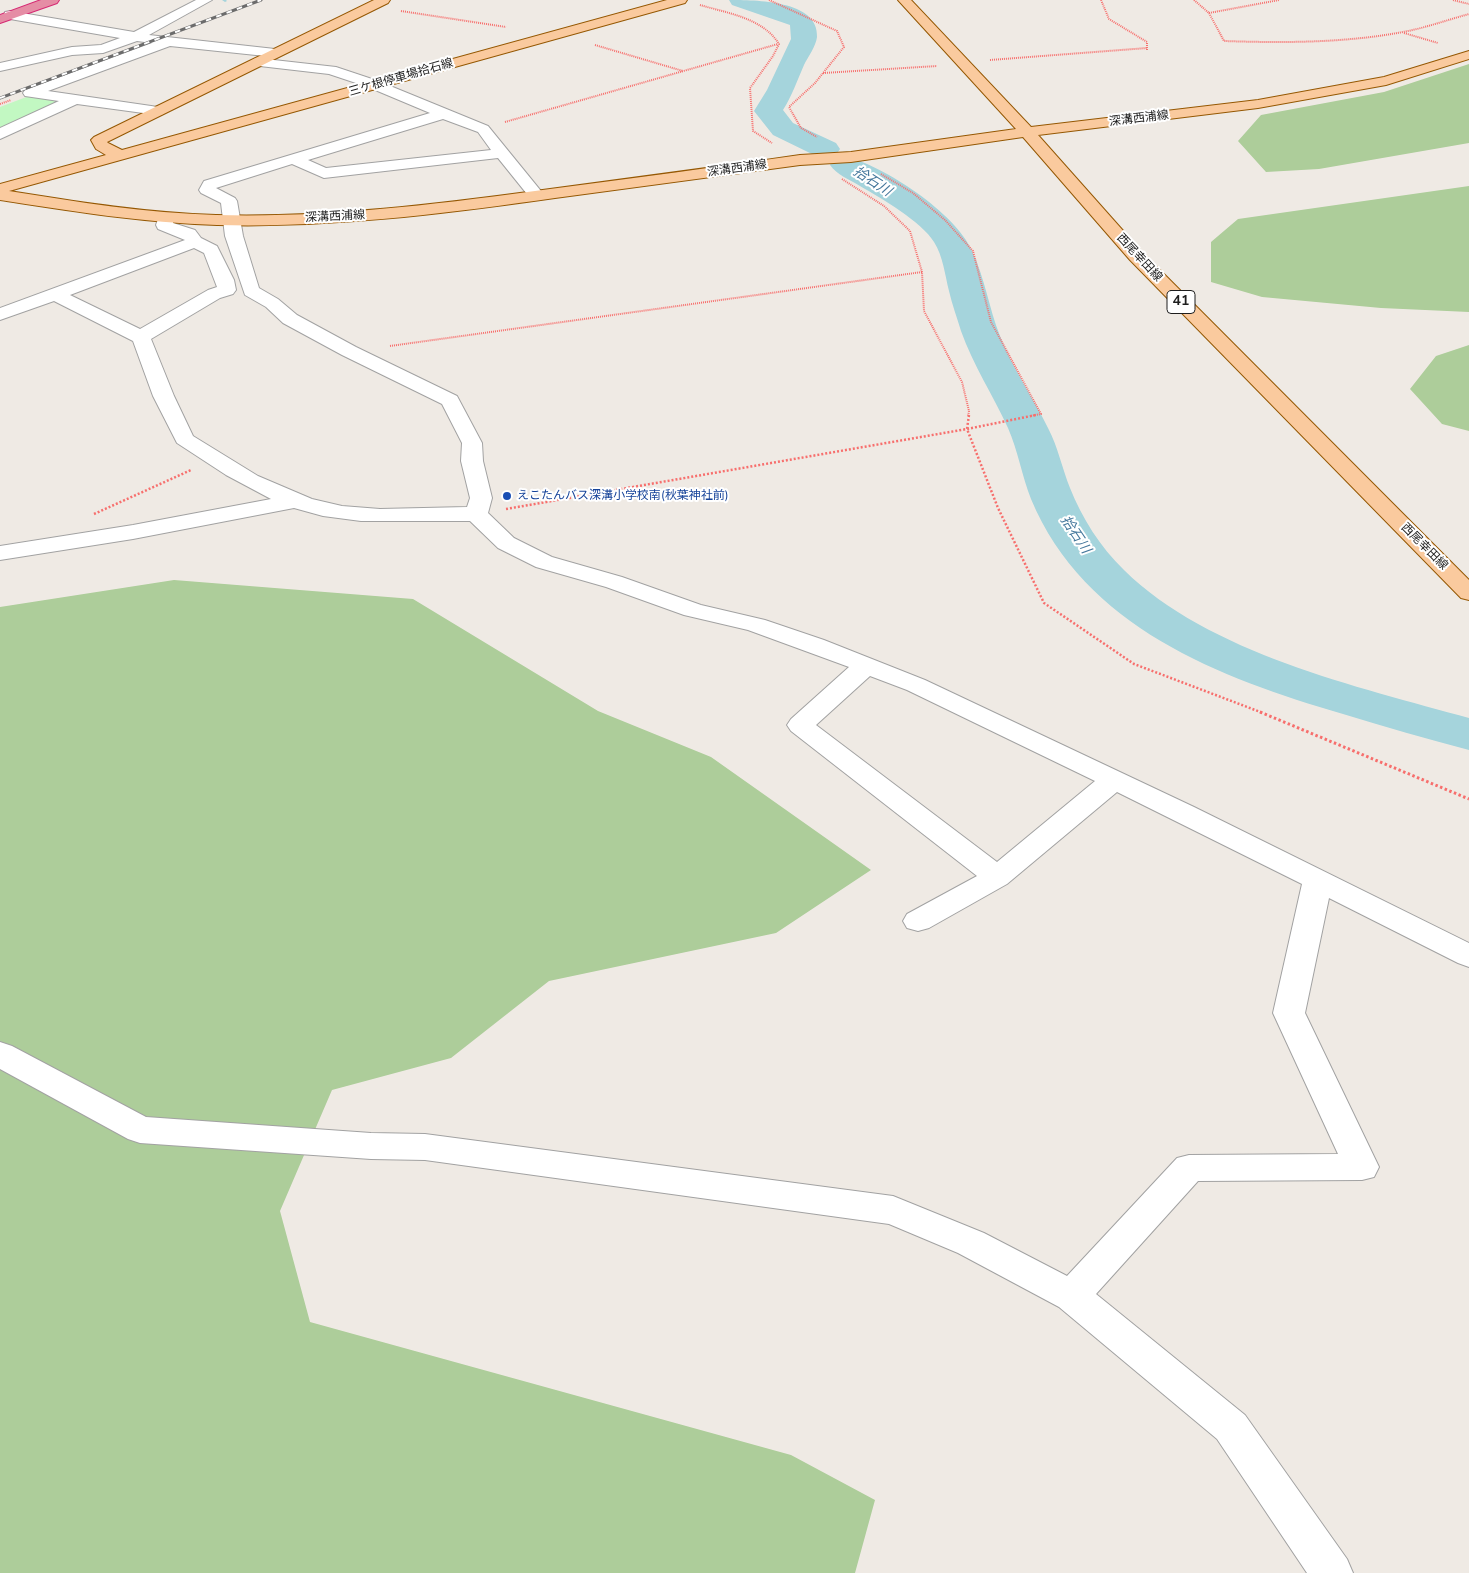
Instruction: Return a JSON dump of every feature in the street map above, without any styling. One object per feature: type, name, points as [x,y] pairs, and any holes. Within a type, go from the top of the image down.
[{"type":"highway","points":[[3,15],[34,0]]},
{"type":"highway","points":[[3,15],[53,0]]},
{"type":"main road","points":[[121,156],[100,146],[99,140],[384,0]]},
{"type":"main road","name":"三ケ根停車場拾石線","points":[[0,189],[681,0]]},
{"type":"main road","name":"西尾幸田線","points":[[904,0],[1027,132],[1136,256],[1469,593]]},
{"type":"main road","name":"深溝西浦線","points":[[0,195],[51,204],[166,218],[232,220],[348,217],[536,196],[800,160],[851,157],[1027,132],[1258,104],[1345,90],[1386,81],[1469,55]]},
{"type":"street","points":[[0,67],[72,51],[103,48],[135,37],[206,0]]},
{"type":"street","points":[[3,15],[168,42],[275,53]]},
{"type":"street","points":[[158,111],[30,93],[168,42]]},
{"type":"street","points":[[256,62],[331,70],[373,84],[482,129],[536,196]]},
{"type":"street","points":[[0,134],[74,100]]},
{"type":"street","points":[[239,291],[238,254],[229,201],[207,190],[210,184],[444,114]]},
{"type":"street","points":[[293,159],[324,172],[502,153]]},
{"type":"street","points":[[166,218],[164,225],[189,234],[194,242],[211,250],[225,280],[239,291],[272,303],[290,319],[349,351],[450,400],[472,443],[472,461],[481,498],[476,514]]},
{"type":"street","points":[[0,314],[194,242]]},
{"type":"street","points":[[141,337],[214,294],[239,291]]},
{"type":"street","points":[[55,295],[141,337],[148,349],[161,390],[180,425],[184,440],[233,472],[294,501],[325,509],[380,516],[476,514],[506,543],[544,562],[614,582],[693,610],[756,625],[815,645],[916,685],[1114,780],[1469,956]]},
{"type":"street","points":[[0,552],[133,532],[294,501]]},
{"type":"street","points":[[866,666],[800,725],[997,877]]},
{"type":"street","points":[[918,921],[997,877],[1114,780]]},
{"type":"street","points":[[1072,1296],[1189,1168],[1362,1167],[1289,1013],[1318,880]]},
{"type":"street","points":[[0,1054],[140,1130],[370,1146],[425,1147],[893,1210],[971,1243],[1072,1296],[1231,1427],[1332,1573]]},
{"type":"path","points":[[476,514],[967,429],[1041,414],[991,322],[973,251],[945,220],[913,193],[801,128],[789,107],[823,73],[844,47],[838,31],[769,0]]},
{"type":"path","points":[[823,73],[1147,50],[1148,42],[1109,19],[1102,0]]},
{"type":"path","points":[[1194,0],[1209,14],[1224,41],[1323,40],[1403,32],[1469,14]]},
{"type":"path","points":[[1209,14],[1279,0]]},
{"type":"path","points":[[1453,0],[1469,4]]},
{"type":"path","points":[[482,129],[779,44],[775,35],[759,25],[699,5]]},
{"type":"path","points":[[370,7],[510,28]]},
{"type":"path","points":[[558,35],[683,71]]},
{"type":"path","points":[[349,351],[922,272],[924,311],[962,382],[969,411],[967,429],[998,508],[1044,603],[1134,664],[1244,705],[1469,800]]},
{"type":"path","points":[[91,515],[214,460]]},
{"type":"green space","points":[[1469,64],[1469,143],[1319,169],[1266,172],[1238,141],[1261,115],[1384,92]]},
{"type":"green space","points":[[29,96],[65,102],[0,130],[0,107]]},
{"type":"green space","points":[[1469,186],[1469,312],[1381,308],[1262,297],[1211,282],[1211,242],[1238,219]]},
{"type":"green space","points":[[1469,345],[1469,431],[1442,424],[1410,389],[1436,356]]},
{"type":"green space","points":[[174,580],[413,599],[598,711],[711,757],[871,870],[776,933],[549,981],[451,1058],[332,1090],[280,1211],[310,1322],[791,1455],[875,1500],[855,1573],[0,1573],[0,607]]},
{"type":"waterway","name":"拾石川","points":[[741,0],[798,18],[803,24],[804,39],[781,90],[768,111],[783,129],[825,149]]},
{"type":"waterway","name":"拾石川","points":[[845,165],[913,206],[938,225],[946,234],[958,258],[971,306],[985,345],[1029,430],[1058,510],[1072,534],[1106,579],[1153,616],[1194,640],[1238,661],[1283,679],[1330,694],[1469,734]]},
{"type":"railway","points":[[0,98],[261,0]]},
{"type":"place","name":"えこたんバス深溝小学校南(秋葉神社前)","points":[[507,496]]}]
